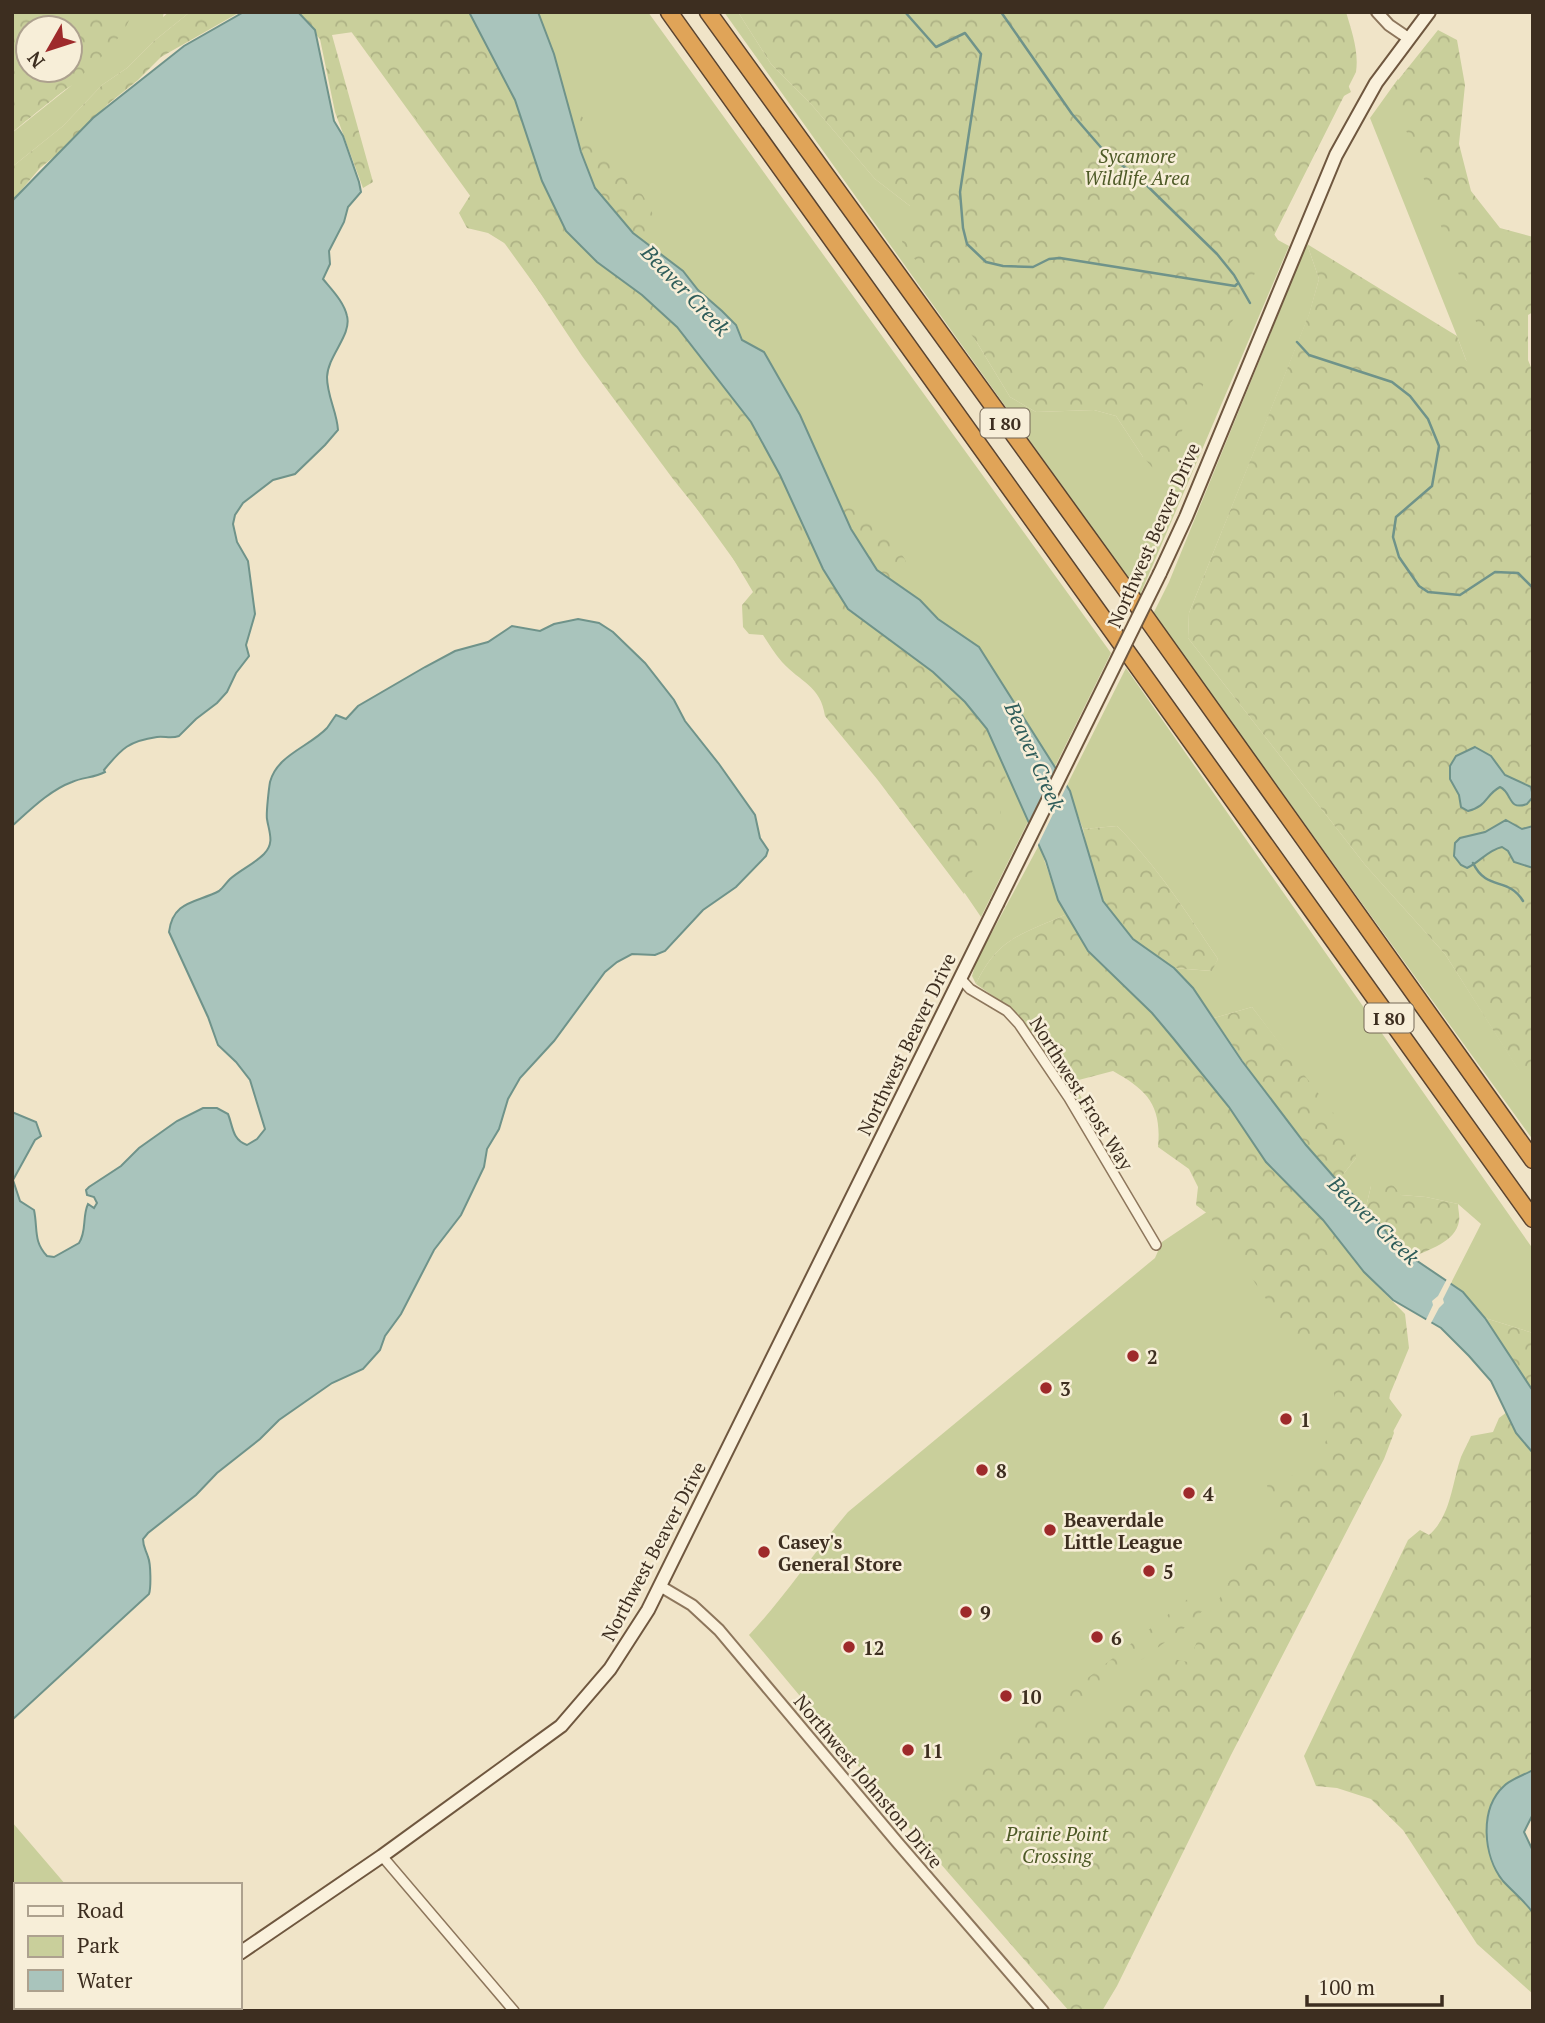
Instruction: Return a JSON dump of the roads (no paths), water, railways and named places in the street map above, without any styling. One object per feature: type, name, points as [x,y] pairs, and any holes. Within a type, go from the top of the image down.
[{"type":"highway","name":"I 80","points":[[668,12],[1533,1219]]},
{"type":"highway","name":"I 80","points":[[708,12],[1140,609],[1533,1160]]},
{"type":"main road","name":"Northwest Beaver Drive","points":[[242,1952],[382,1856],[561,1726],[610,1669],[638,1628],[1160,573],[1186,517],[1336,155],[1376,83],[1429,12]]},
{"type":"street","points":[[1377,12],[1389,25],[1408,38]]},
{"type":"street","name":"Northwest Frost Way","points":[[960,978],[970,989],[1007,1012],[1019,1024],[1069,1098],[1156,1245]]},
{"type":"street","name":"Northwest Johnston Drive","points":[[660,1586],[692,1605],[719,1630],[1043,2011]]},
{"type":"street","points":[[382,1856],[514,2011]]},
{"type":"water","points":[[298,12],[315,30],[334,121],[343,136],[361,192],[348,207],[344,222],[329,251],[330,264],[323,279],[340,301],[348,323],[327,377],[338,430],[295,474],[273,480],[243,503],[235,515],[233,524],[237,542],[248,561],[255,614],[246,645],[249,656],[236,673],[227,692],[179,736],[157,737],[133,743],[116,756],[105,772],[76,780],[56,790],[12,826],[12,201],[93,118],[184,46],[242,13]]},
{"type":"water","name":"Beaver Creek","points":[[469,12],[538,12],[554,54],[581,152],[595,188],[633,233],[683,271],[698,290],[736,325],[742,340],[764,352],[800,415],[851,529],[877,570],[920,600],[938,619],[979,647],[1070,791],[1103,901],[1133,939],[1174,968],[1193,988],[1242,1061],[1334,1177],[1366,1207],[1401,1250],[1463,1292],[1485,1318],[1533,1391],[1533,1453],[1516,1433],[1491,1381],[1469,1356],[1441,1328],[1393,1300],[1364,1272],[1323,1220],[1266,1162],[1229,1107],[1152,1013],[1088,951],[1058,900],[1046,861],[987,729],[965,702],[933,672],[848,609],[823,569],[780,475],[751,422],[677,327],[642,295],[597,262],[566,231],[542,181],[515,100]]},
{"type":"water","points":[[578,619],[599,623],[613,632],[645,663],[755,815],[760,838],[768,850],[766,856],[736,887],[703,910],[665,951],[655,955],[632,954],[605,972],[554,1041],[520,1078],[508,1099],[499,1129],[487,1149],[484,1167],[461,1215],[434,1250],[401,1314],[385,1336],[380,1350],[363,1369],[332,1383],[279,1420],[217,1473],[196,1495],[148,1533],[143,1539],[150,1565],[149,1594],[12,1720],[12,1112],[36,1122],[41,1136],[35,1140],[13,1180],[20,1201],[34,1210],[40,1245],[47,1256],[54,1257],[79,1243],[88,1204],[94,1208],[97,1203],[94,1197],[87,1195],[86,1190],[177,1121],[203,1108],[217,1108],[228,1114],[238,1140],[247,1145],[257,1139],[265,1129],[250,1080],[218,1045],[169,932],[175,914],[187,904],[219,891],[230,879],[264,854],[269,846],[267,806],[274,773],[286,758],[320,735],[336,715],[346,719],[358,706],[425,667],[455,651],[488,642],[512,626],[540,631],[554,624]]},
{"type":"water","points":[[1475,747],[1491,756],[1505,775],[1531,787],[1533,797],[1527,804],[1516,805],[1500,787],[1475,809],[1468,811],[1461,807],[1459,795],[1450,779],[1450,766],[1456,756]]},
{"type":"water","points":[[1506,820],[1522,829],[1533,826],[1533,868],[1514,862],[1508,851],[1502,847],[1467,868],[1461,865],[1454,856],[1455,843],[1460,838],[1485,832]]},
{"type":"water","points":[[1533,1770],[1533,1814],[1524,1832],[1533,1851],[1533,1913],[1496,1871],[1488,1846],[1487,1820],[1496,1796],[1507,1784]]},
{"type":"waterway","points":[[905,12],[936,47],[965,33],[981,54],[960,192],[967,244],[986,262],[1003,266],[1033,267],[1049,259],[1060,258],[1235,286],[1237,284]]},
{"type":"waterway","points":[[1001,12],[1072,114],[1111,159],[1133,172],[1217,254],[1234,275],[1250,303]]},
{"type":"waterway","points":[[1297,342],[1309,355],[1392,382],[1410,396],[1428,419],[1439,446],[1432,486],[1396,517],[1393,537],[1399,557],[1419,586],[1428,592],[1460,595],[1495,572],[1518,573],[1533,588]]},
{"type":"waterway","points":[[1473,863],[1485,878],[1511,889],[1523,901]]},
{"type":"place","name":"2","points":[[1133,1356]]},
{"type":"place","name":"3","points":[[1046,1388]]},
{"type":"place","name":"1","points":[[1286,1419]]},
{"type":"place","name":"8","points":[[982,1470]]},
{"type":"place","name":"4","points":[[1189,1493]]},
{"type":"place","name":"Beaverdale Little League","points":[[1050,1530]]},
{"type":"place","name":"Casey's General Store","points":[[764,1552]]},
{"type":"place","name":"5","points":[[1149,1571]]},
{"type":"place","name":"9","points":[[966,1612]]},
{"type":"place","name":"6","points":[[1097,1637]]},
{"type":"place","name":"12","points":[[849,1647]]},
{"type":"place","name":"10","points":[[1006,1696]]},
{"type":"place","name":"11","points":[[908,1750]]},
{"type":"park label","name":"Sycamore Wildlife Area","points":[[1137,166]]},
{"type":"park label","name":"Prairie Point Crossing","points":[[1057,1844]]}]
